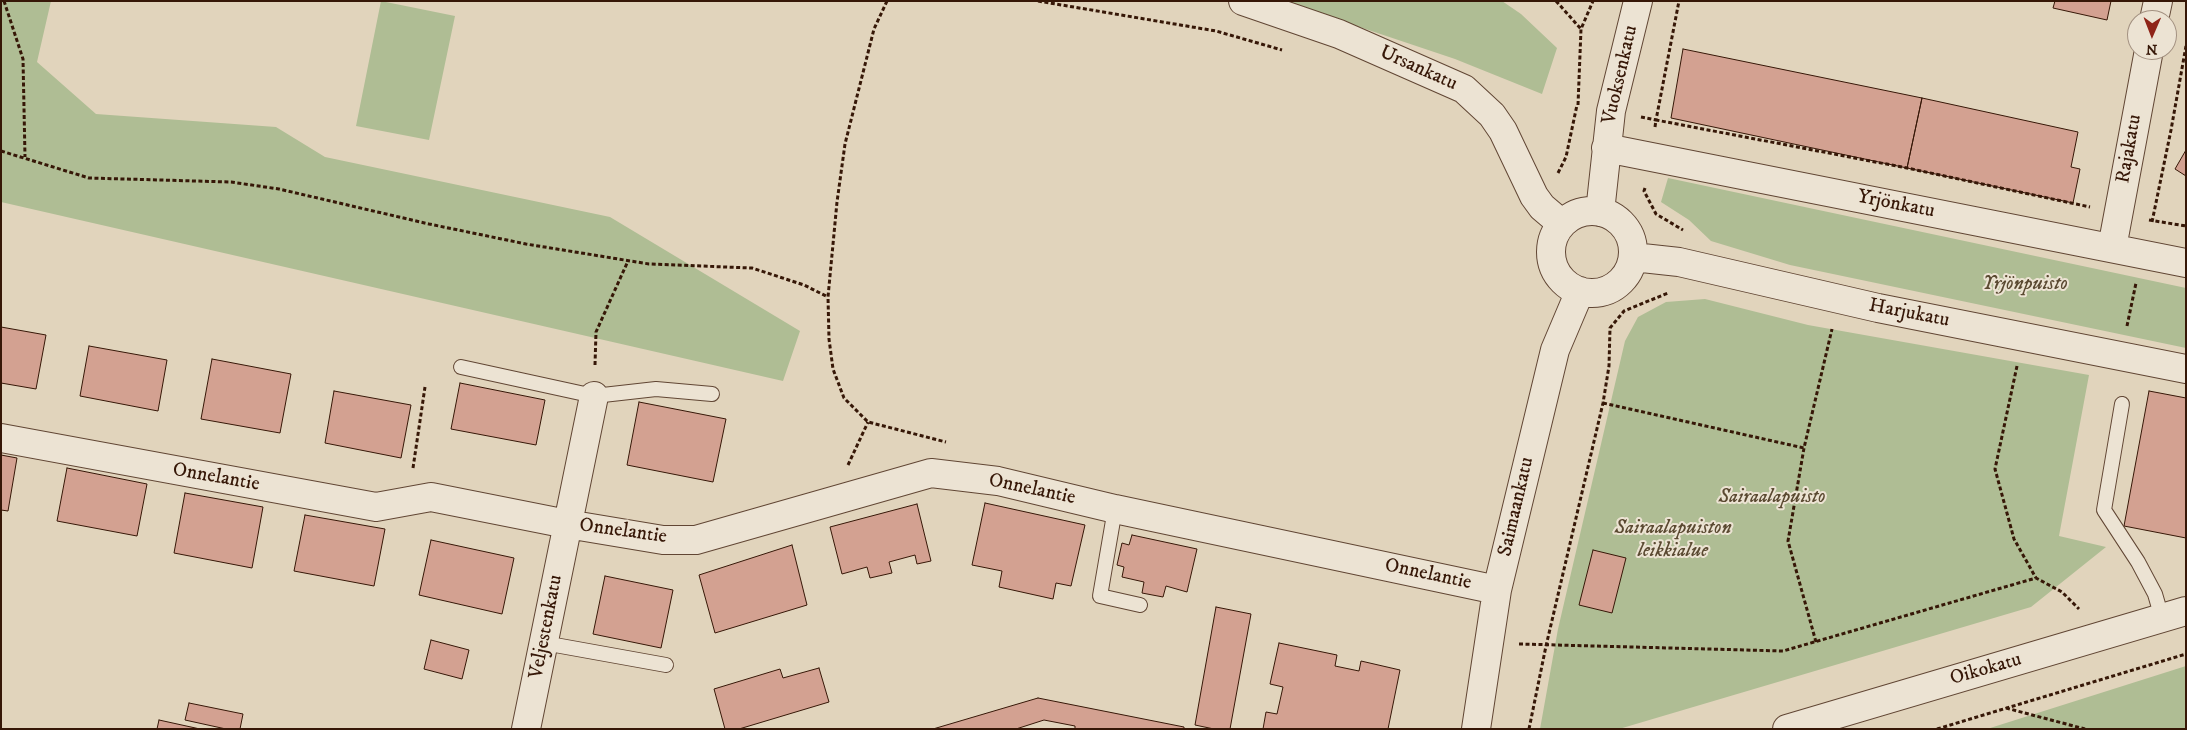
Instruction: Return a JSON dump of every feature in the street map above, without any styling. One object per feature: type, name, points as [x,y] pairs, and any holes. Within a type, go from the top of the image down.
[{"type":"street","name":"Ursankatu","points":[[1243,1],[1339,34],[1464,89],[1492,115],[1503,130],[1534,196],[1552,216]]},
{"type":"street","name":"Vuoksenkatu","points":[[1606,148],[1611,111],[1638,1]]},
{"type":"street","name":"Rajakatu","points":[[2112,248],[2147,60]]},
{"type":"street","points":[[1600,212],[1606,148]]},
{"type":"street","name":"Yrjönkatu","points":[[1606,148],[2186,263]]},
{"type":"street","points":[[1586,211],[1600,212],[1622,223],[1629,233],[1633,245],[1630,269],[1623,279],[1603,291],[1580,291],[1558,275],[1553,262],[1552,249],[1555,236],[1552,216],[1573,216],[1586,211]]},
{"type":"street","name":"Harjukatu","points":[[1633,257],[1679,262],[1878,308],[2186,369]]},
{"type":"street","name":"Saimaankatu","points":[[1476,729],[1497,590],[1555,350],[1580,291]]},
{"type":"street","name":"Veljestenkatu","points":[[526,729],[594,396]]},
{"type":"street","name":"Onnelantie","points":[[1,438],[376,507],[419,499],[663,540],[696,540],[930,474],[998,481],[1115,509],[1497,590]]},
{"type":"street","name":"Oikokatu","points":[[1787,729],[2174,615]]},
{"type":"lane","points":[[461,367],[594,396],[656,389],[712,394]]},
{"type":"lane","points":[[2122,404],[2104,510],[2150,586],[2174,615]]},
{"type":"lane","points":[[1115,509],[1100,596],[1140,605]]},
{"type":"lane","points":[[544,643],[666,665]]},
{"type":"path","points":[[4,1],[23,59],[25,157]]},
{"type":"path","points":[[887,1],[874,29],[845,144],[837,202],[828,297],[829,338],[833,369],[844,398],[868,422],[897,431],[943,440],[950,444]]},
{"type":"path","points":[[1038,1],[1216,31],[1289,52]]},
{"type":"path","points":[[1556,1],[1581,29]]},
{"type":"path","points":[[1552,216],[1578,105],[1581,29],[1593,1]]},
{"type":"path","points":[[1578,105],[1656,120],[1679,1]]},
{"type":"path","points":[[2126,328],[2130,320],[2171,130],[2186,46]]},
{"type":"path","points":[[1,151],[89,178],[231,182],[279,188],[429,224],[526,244],[649,264],[752,268],[804,285],[828,297]]},
{"type":"path","points":[[594,396],[596,332],[628,261]]},
{"type":"path","points":[[1816,642],[1788,541],[1804,448],[1833,324]]},
{"type":"path","points":[[1529,729],[1546,646],[1603,403],[1609,366],[1610,328]]},
{"type":"path","points":[[2018,362],[1995,469],[2014,539],[2036,578],[2062,592],[2082,613]]},
{"type":"path","points":[[419,499],[426,388]]},
{"type":"path","points":[[1603,403],[1804,448]]},
{"type":"path","points":[[1489,642],[1546,646],[1783,652],[2036,578]]},
{"type":"path","points":[[1937,729],[2186,654]]},
{"type":"path","points":[[2006,708],[2085,729]]},
{"type":"green space","points":[[1,1],[51,1],[37,62],[96,114],[276,127],[325,157],[610,217],[800,331],[783,381],[1,202]]},
{"type":"green space","points":[[381,1],[455,16],[429,140],[356,126]]},
{"type":"green space","points":[[1282,1],[1502,1],[1521,14],[1557,48],[1542,94],[1455,59]]},
{"type":"green space","name":"Yrjönpuisto","points":[[1668,178],[2186,288],[2186,348],[1790,265],[1711,241],[1689,220],[1661,202]]},
{"type":"green space","name":"Sairaalapuisto","points":[[1705,299],[1808,325],[2089,375],[2059,536],[2106,547],[2031,607],[1619,729],[1540,729],[1558,629],[1625,341],[1638,317],[1666,302]]},
{"type":"green space","points":[[2186,666],[2186,729],[1987,729]]},
{"type":"building","points":[[2055,1],[2111,1],[2107,20],[2053,8]]},
{"type":"building","points":[[1683,49],[1922,98],[1907,168],[1671,118]]},
{"type":"building","points":[[1922,98],[2078,132],[2071,167],[2080,169],[2073,203],[1907,168]]},
{"type":"building","points":[[2186,150],[2186,176],[2175,169]]},
{"type":"building","points":[[1,327],[46,335],[36,389],[1,383]]},
{"type":"building","points":[[89,346],[167,360],[158,411],[80,396]]},
{"type":"building","points":[[212,359],[291,374],[280,433],[201,419]]},
{"type":"building","points":[[460,383],[545,400],[536,445],[451,429]]},
{"type":"building","points":[[334,391],[411,405],[401,458],[325,443]]},
{"type":"building","points":[[2149,391],[2186,398],[2186,538],[2124,526]]},
{"type":"building","points":[[639,402],[726,419],[713,482],[627,465]]},
{"type":"building","points":[[1,455],[17,458],[8,511],[1,510]]},
{"type":"building","points":[[67,468],[147,484],[137,536],[57,521]]},
{"type":"building","points":[[185,493],[263,507],[252,568],[174,553]]},
{"type":"building","points":[[985,503],[1085,525],[1071,586],[1056,583],[1053,599],[999,587],[1002,571],[972,565]]},
{"type":"building","points":[[917,504],[931,561],[917,564],[915,555],[889,562],[892,573],[870,578],[867,567],[842,574],[830,527]]},
{"type":"building","points":[[305,515],[385,529],[374,586],[294,571]]},
{"type":"building","points":[[1132,535],[1197,549],[1187,592],[1166,586],[1163,597],[1142,593],[1144,582],[1122,577],[1124,567],[1117,565],[1122,543],[1129,545]]},
{"type":"building","points":[[431,540],[514,558],[502,614],[419,595]]},
{"type":"building","points":[[792,545],[807,605],[715,633],[699,575]]},
{"type":"building","points":[[1593,550],[1626,558],[1612,613],[1579,605]]},
{"type":"building","points":[[605,576],[673,590],[661,648],[593,634]]},
{"type":"building","points":[[1216,607],[1251,614],[1230,729],[1214,729],[1195,725]]},
{"type":"building","points":[[431,640],[469,650],[462,679],[424,669]]},
{"type":"building","points":[[1279,643],[1337,655],[1335,666],[1359,671],[1361,661],[1400,670],[1388,729],[1263,729],[1266,712],[1277,714],[1283,687],[1270,684]]},
{"type":"building","points":[[819,668],[829,702],[739,729],[725,729],[714,689],[780,669],[783,678]]},
{"type":"building","points":[[1038,698],[1184,727],[1184,729],[1075,729],[1075,726],[1044,720],[1016,729],[933,729]]},
{"type":"building","points":[[189,703],[243,714],[240,729],[226,729],[185,720]]},
{"type":"building","points":[[159,720],[200,729],[157,729]]},
{"type":"park label","name":"Sairaalapuiston leikkialue","points":[[1673,540]]}]
